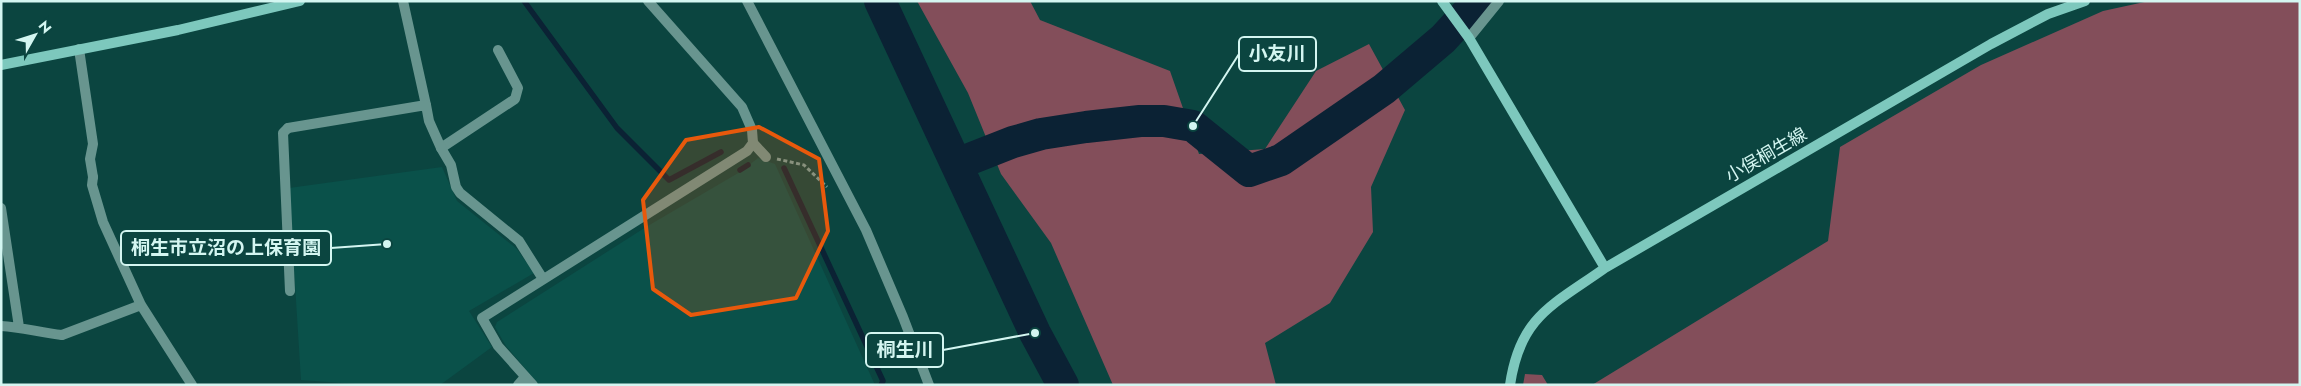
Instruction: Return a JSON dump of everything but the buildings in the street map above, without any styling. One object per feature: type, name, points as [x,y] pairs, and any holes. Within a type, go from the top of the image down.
[{"type":"main road","points":[[1,65],[178,30],[300,1]]},
{"type":"main road","points":[[1442,1],[1467,35],[1605,268]]},
{"type":"main road","name":"小俣桐生線","points":[[1510,385],[1517,352],[1523,337],[1532,323],[1547,309],[1605,268],[1990,44],[2048,14],[2085,1]]},
{"type":"street","points":[[403,1],[429,121],[451,165],[456,188],[519,241],[544,279]]},
{"type":"street","points":[[648,1],[742,107],[752,130],[753,143],[766,157]]},
{"type":"street","points":[[747,1],[866,230],[904,317],[929,385]]},
{"type":"street","points":[[1467,35],[1499,1]]},
{"type":"street","points":[[79,49],[93,144],[90,159],[93,177],[92,185],[102,222],[141,305],[192,385]]},
{"type":"street","points":[[441,148],[515,99],[518,88],[498,50]]},
{"type":"street","points":[[290,291],[283,133],[288,128],[426,105]]},
{"type":"street","points":[[532,385],[498,346],[482,318],[747,151],[753,143]]},
{"type":"street","points":[[1,208],[19,327]]},
{"type":"street","points":[[1,326],[19,327],[41,333],[62,334],[141,305]]},
{"type":"street","points":[[518,385],[525,377]]},
{"type":"path","points":[[766,157],[804,165],[829,189]]},
{"type":"highlighted area","points":[[759,127],[819,159],[828,231],[796,298],[691,315],[653,289],[643,200],[686,140]]},
{"type":"shaded area","points":[[917,1],[1030,1],[1040,20],[1170,71],[1199,154],[1265,149],[1316,71],[1369,44],[1405,110],[1371,187],[1373,232],[1330,303],[1265,343],[1276,385],[1113,385],[1051,243],[1001,174],[968,93]]},
{"type":"shaded area","points":[[2149,1],[2300,1],[2300,385],[1592,385],[1828,241],[1840,147],[1981,65],[2103,11]]},
{"type":"shaded area","points":[[758,158],[775,164],[875,385],[539,385],[506,346],[495,327],[497,322],[646,227],[740,172]]},
{"type":"shaded area","points":[[442,167],[457,201],[517,249],[534,273],[469,311],[492,347],[440,385],[368,385],[301,380],[289,188]]},
{"type":"shaded area","points":[[1525,374],[1542,375],[1548,385],[1523,385]]},
{"type":"waterway","points":[[524,1],[617,128],[669,180],[721,152]]},
{"type":"waterway","points":[[880,1],[1035,333],[1063,385]]},
{"type":"waterway","points":[[957,164],[1013,142],[1041,134],[1140,121],[1164,121],[1193,126],[1249,171],[1281,160],[1384,89],[1443,39],[1478,1]]},
{"type":"waterway","points":[[740,170],[748,165]]},
{"type":"waterway","points":[[784,168],[883,381],[881,385]]},
{"type":"place","name":"小友川","points":[[1193,126]]},
{"type":"place","name":"桐生市立沼の上保育園","points":[[387,244]]},
{"type":"place","name":"桐生川","points":[[1035,333]]}]
